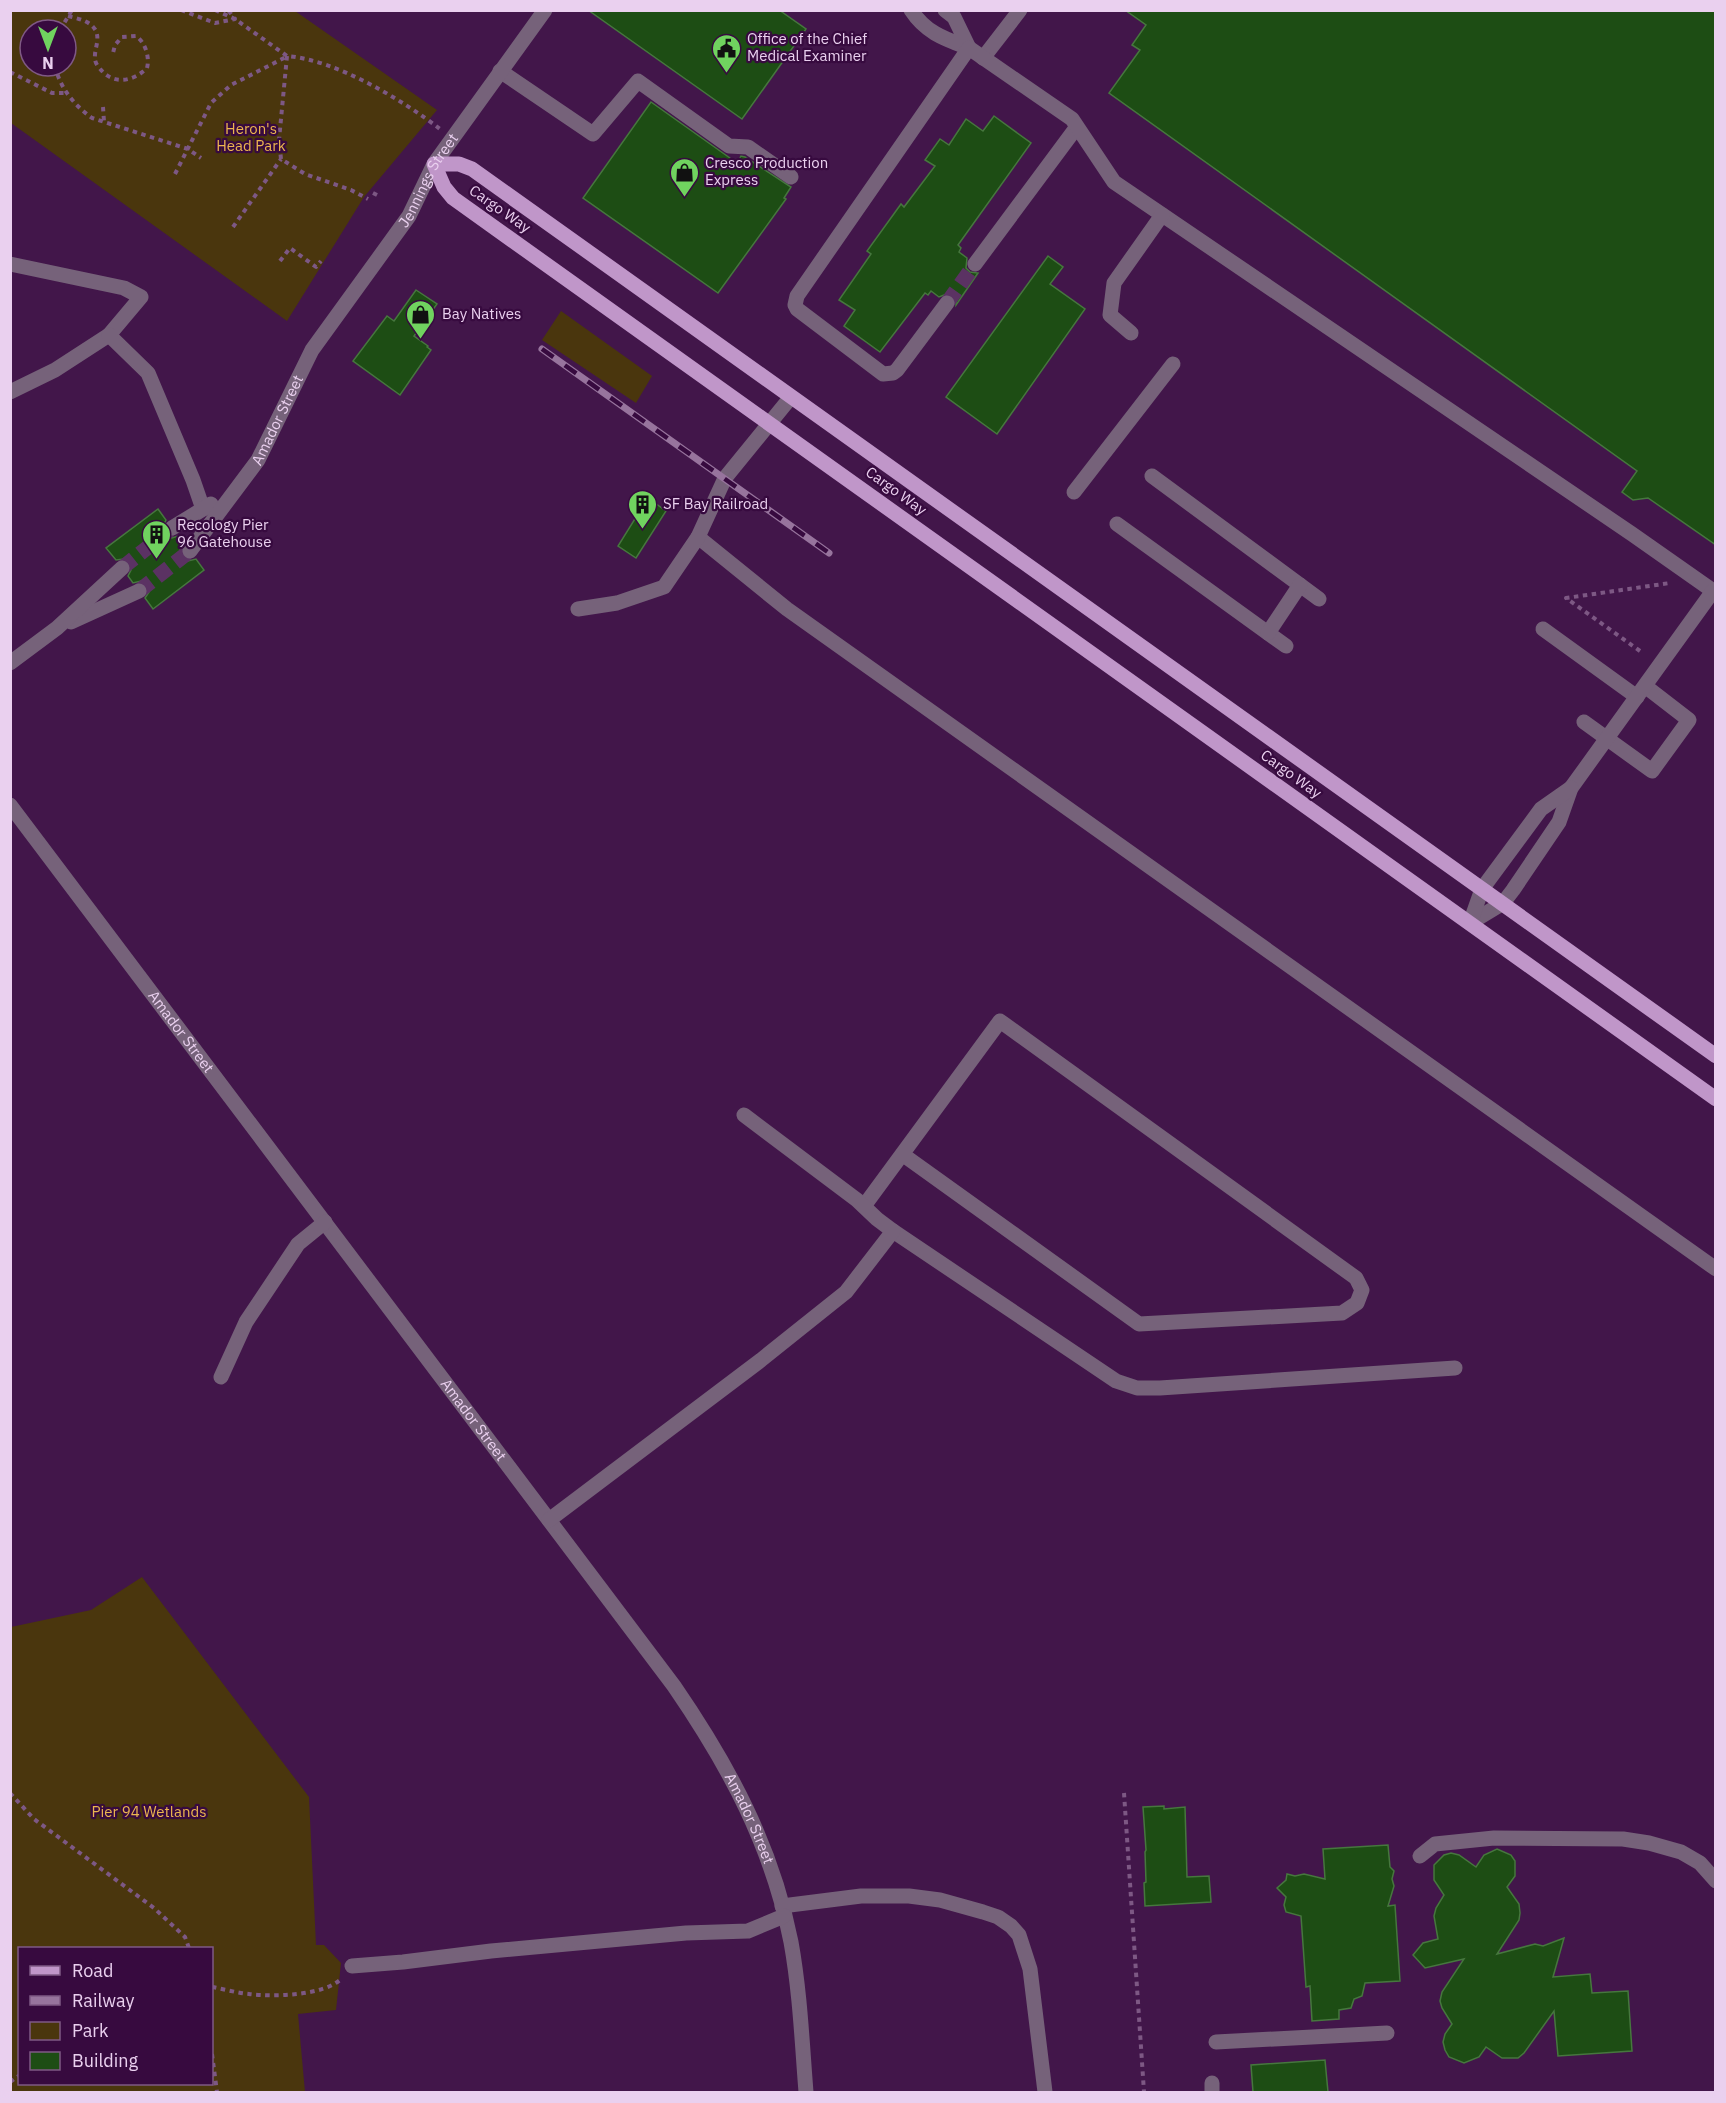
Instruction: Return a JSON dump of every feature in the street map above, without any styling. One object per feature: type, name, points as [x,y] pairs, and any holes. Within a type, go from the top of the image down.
[{"type":"main road","name":"Cargo Way","points":[[1716,1056],[472,169],[459,164],[434,164],[444,187],[453,198],[1716,1099]]},
{"type":"street","name":"Jennings Street","points":[[312,350],[410,216],[434,164],[545,10]]},
{"type":"street","points":[[911,10],[920,23],[941,37],[969,48],[1072,119],[1114,182],[1714,592],[1571,788],[1559,822],[1503,903],[1470,923]]},
{"type":"street","points":[[945,10],[954,17],[969,48]]},
{"type":"street","points":[[983,58],[1020,10]]},
{"type":"street","points":[[947,303],[897,370],[888,375],[883,374],[797,309],[795,305],[797,296],[969,48]]},
{"type":"street","points":[[500,72],[593,134],[638,81],[729,146],[748,147],[791,177]]},
{"type":"street","points":[[975,264],[1076,128]]},
{"type":"street","points":[[1131,333],[1110,315],[1114,283],[1162,215]]},
{"type":"street","points":[[10,264],[123,288],[141,297],[108,335],[55,369],[10,392]]},
{"type":"street","points":[[108,335],[148,373],[203,509]]},
{"type":"street","name":"Amador Street","points":[[190,551],[258,460],[312,350]]},
{"type":"street","points":[[1074,492],[1173,364]]},
{"type":"street","points":[[578,609],[617,603],[664,587],[698,537],[725,478],[791,397]]},
{"type":"street","points":[[1152,476],[1319,599]]},
{"type":"street","name":"Amador Street","points":[[172,528],[237,489]]},
{"type":"street","points":[[1117,524],[1286,646]]},
{"type":"street","points":[[698,537],[788,609],[1716,1269]]},
{"type":"street","points":[[10,663],[57,628],[122,568]]},
{"type":"street","points":[[1268,633],[1300,585]]},
{"type":"street","points":[[57,628],[139,591]]},
{"type":"street","points":[[1544,629],[1689,720],[1652,771],[1584,722]]},
{"type":"street","points":[[1470,923],[1482,889],[1541,809],[1571,788]]},
{"type":"street","name":"Amador Street","points":[[10,805],[674,1686],[709,1737],[738,1787],[760,1838],[783,1911],[791,1941],[799,1998],[806,2092]]},
{"type":"street","points":[[864,1206],[902,1154],[1000,1021],[1356,1278],[1362,1290],[1357,1303],[1342,1313],[1139,1324],[902,1154]]},
{"type":"street","points":[[744,1115],[864,1206],[893,1231],[1116,1381],[1137,1388],[1172,1388],[1455,1368]]},
{"type":"street","points":[[221,1377],[246,1322],[298,1244],[325,1222]]},
{"type":"street","points":[[549,1520],[838,1299],[846,1292],[893,1231]]},
{"type":"street","points":[[1419,1856],[1435,1844],[1494,1838],[1623,1839],[1681,1852],[1700,1863],[1716,1881]]},
{"type":"street","points":[[352,1966],[686,1933],[748,1931],[783,1911],[861,1896],[909,1896],[940,1900],[998,1917],[1019,1935],[1030,1968],[1045,2092]]},
{"type":"street","points":[[1216,2042],[1387,2033]]},
{"type":"path","points":[[72,10],[68,16],[82,20],[95,29],[98,43],[95,59],[97,65],[108,76],[125,81],[137,76],[147,68],[147,53],[136,36],[122,37],[113,53]]},
{"type":"path","points":[[181,10],[215,23],[235,19]]},
{"type":"path","points":[[215,10],[235,19],[286,56],[333,68],[364,82],[413,109],[453,138]]},
{"type":"path","points":[[228,10],[235,19]]},
{"type":"path","points":[[175,174],[211,103],[231,85],[286,56]]},
{"type":"path","points":[[233,227],[281,159],[279,140],[286,56]]},
{"type":"path","points":[[10,72],[52,93],[66,93]]},
{"type":"path","points":[[58,78],[66,93],[84,112],[104,122],[188,149],[201,158]]},
{"type":"path","points":[[103,107],[104,122]]},
{"type":"path","points":[[281,159],[305,174],[351,190],[368,199]]},
{"type":"path","points":[[280,261],[290,248],[316,267],[321,261]]},
{"type":"path","points":[[1640,651],[1566,598],[1670,583],[1675,587]]},
{"type":"path","points":[[10,1793],[34,1819],[154,1908],[185,1938],[189,1947]]},
{"type":"path","points":[[1124,1793],[1144,2092]]},
{"type":"path","points":[[213,1987],[273,1995],[322,1990],[339,1981],[352,1966]]},
{"type":"path","points":[[213,2062],[217,2092]]},
{"type":"green space","name":"Heron's Head Park","points":[[11,10],[295,11],[437,110],[364,197],[287,321],[11,123]]},
{"type":"green space","points":[[561,311],[652,376],[636,403],[542,340]]},
{"type":"green space","name":"Pier 94 Wetlands","points":[[142,1577],[309,1797],[316,1945],[324,1945],[341,1963],[336,2010],[298,2014],[305,2092],[11,2092],[11,1627],[91,1610]]},
{"type":"building","name":"Office of the Chief Medical Examiner","points":[[588,10],[779,10],[806,29],[742,119]]},
{"type":"building","points":[[1125,10],[1716,10],[1716,545],[1648,498],[1633,500],[1622,492],[1637,471],[1109,93],[1140,50],[1132,45],[1146,25]]},
{"type":"building","name":"Cresco Production Express","points":[[651,102],[737,163],[741,156],[745,157],[791,187],[784,198],[786,199],[718,293],[583,198]]},
{"type":"building","points":[[994,116],[1031,143],[958,245],[961,248],[959,252],[967,258],[966,268],[970,272],[978,273],[956,305],[956,299],[949,293],[939,297],[931,291],[928,295],[925,293],[880,352],[844,326],[855,310],[839,300],[871,254],[867,251],[901,204],[904,207],[935,166],[925,160],[940,139],[949,145],[966,119],[983,131]]},
{"type":"building","points":[[1048,256],[1063,267],[1050,284],[1085,309],[997,434],[946,397]]},
{"type":"building","points":[[416,290],[437,304],[414,336],[431,350],[400,395],[353,361],[387,316],[394,321]]},
{"type":"building","name":"SF Bay Railroad","points":[[648,498],[666,511],[636,558],[618,546]]},
{"type":"building","name":"Recology Pier 96 Gatehouse","points":[[158,509],[166,520],[162,528],[164,534],[172,538],[178,536],[184,543],[180,549],[181,555],[188,561],[196,559],[204,570],[153,609],[145,598],[149,592],[148,586],[141,581],[133,583],[128,576],[131,570],[130,562],[124,559],[116,560],[106,548]]},
{"type":"building","points":[[1164,1806],[1164,1809],[1185,1807],[1187,1877],[1209,1876],[1211,1902],[1145,1906],[1146,1850],[1143,1807]]},
{"type":"building","points":[[1388,1845],[1390,1867],[1394,1871],[1392,1879],[1394,1886],[1388,1906],[1395,1905],[1400,1981],[1365,1983],[1362,1996],[1354,1999],[1351,2008],[1339,2010],[1339,2019],[1312,2021],[1310,1986],[1306,1987],[1301,1916],[1286,1912],[1284,1905],[1286,1897],[1277,1888],[1286,1880],[1287,1874],[1295,1876],[1304,1874],[1325,1879],[1323,1849]]},
{"type":"building","points":[[1497,1849],[1511,1855],[1515,1861],[1515,1876],[1507,1887],[1519,1904],[1520,1913],[1519,1920],[1497,1954],[1535,1944],[1543,1946],[1564,1938],[1553,1977],[1590,1974],[1592,1993],[1628,1991],[1632,2051],[1558,2056],[1554,2011],[1518,2058],[1502,2058],[1486,2047],[1479,2057],[1464,2063],[1449,2057],[1443,2042],[1452,2024],[1440,2001],[1442,1992],[1464,1959],[1425,1968],[1413,1955],[1423,1943],[1438,1939],[1434,1916],[1444,1895],[1434,1880],[1434,1865],[1444,1855],[1451,1853],[1459,1855],[1476,1867],[1484,1855]]},
{"type":"building","points":[[1325,2060],[1328,2092],[1253,2092],[1251,2065]]},
{"type":"tunnel","points":[[947,303],[975,264]]},
{"type":"tunnel","points":[[122,568],[172,528]]},
{"type":"tunnel","points":[[139,591],[190,551]]},
{"type":"railway","points":[[542,349],[829,553]]},
{"type":"place","name":"Office of the Chief Medical Examiner","points":[[726,74]]},
{"type":"place","name":"Cresco Production Express","points":[[684,198]]},
{"type":"place","name":"Bay Natives","points":[[421,340]]},
{"type":"place","name":"SF Bay Railroad","points":[[642,530]]},
{"type":"place","name":"Recology Pier 96 Gatehouse","points":[[156,560]]}]
